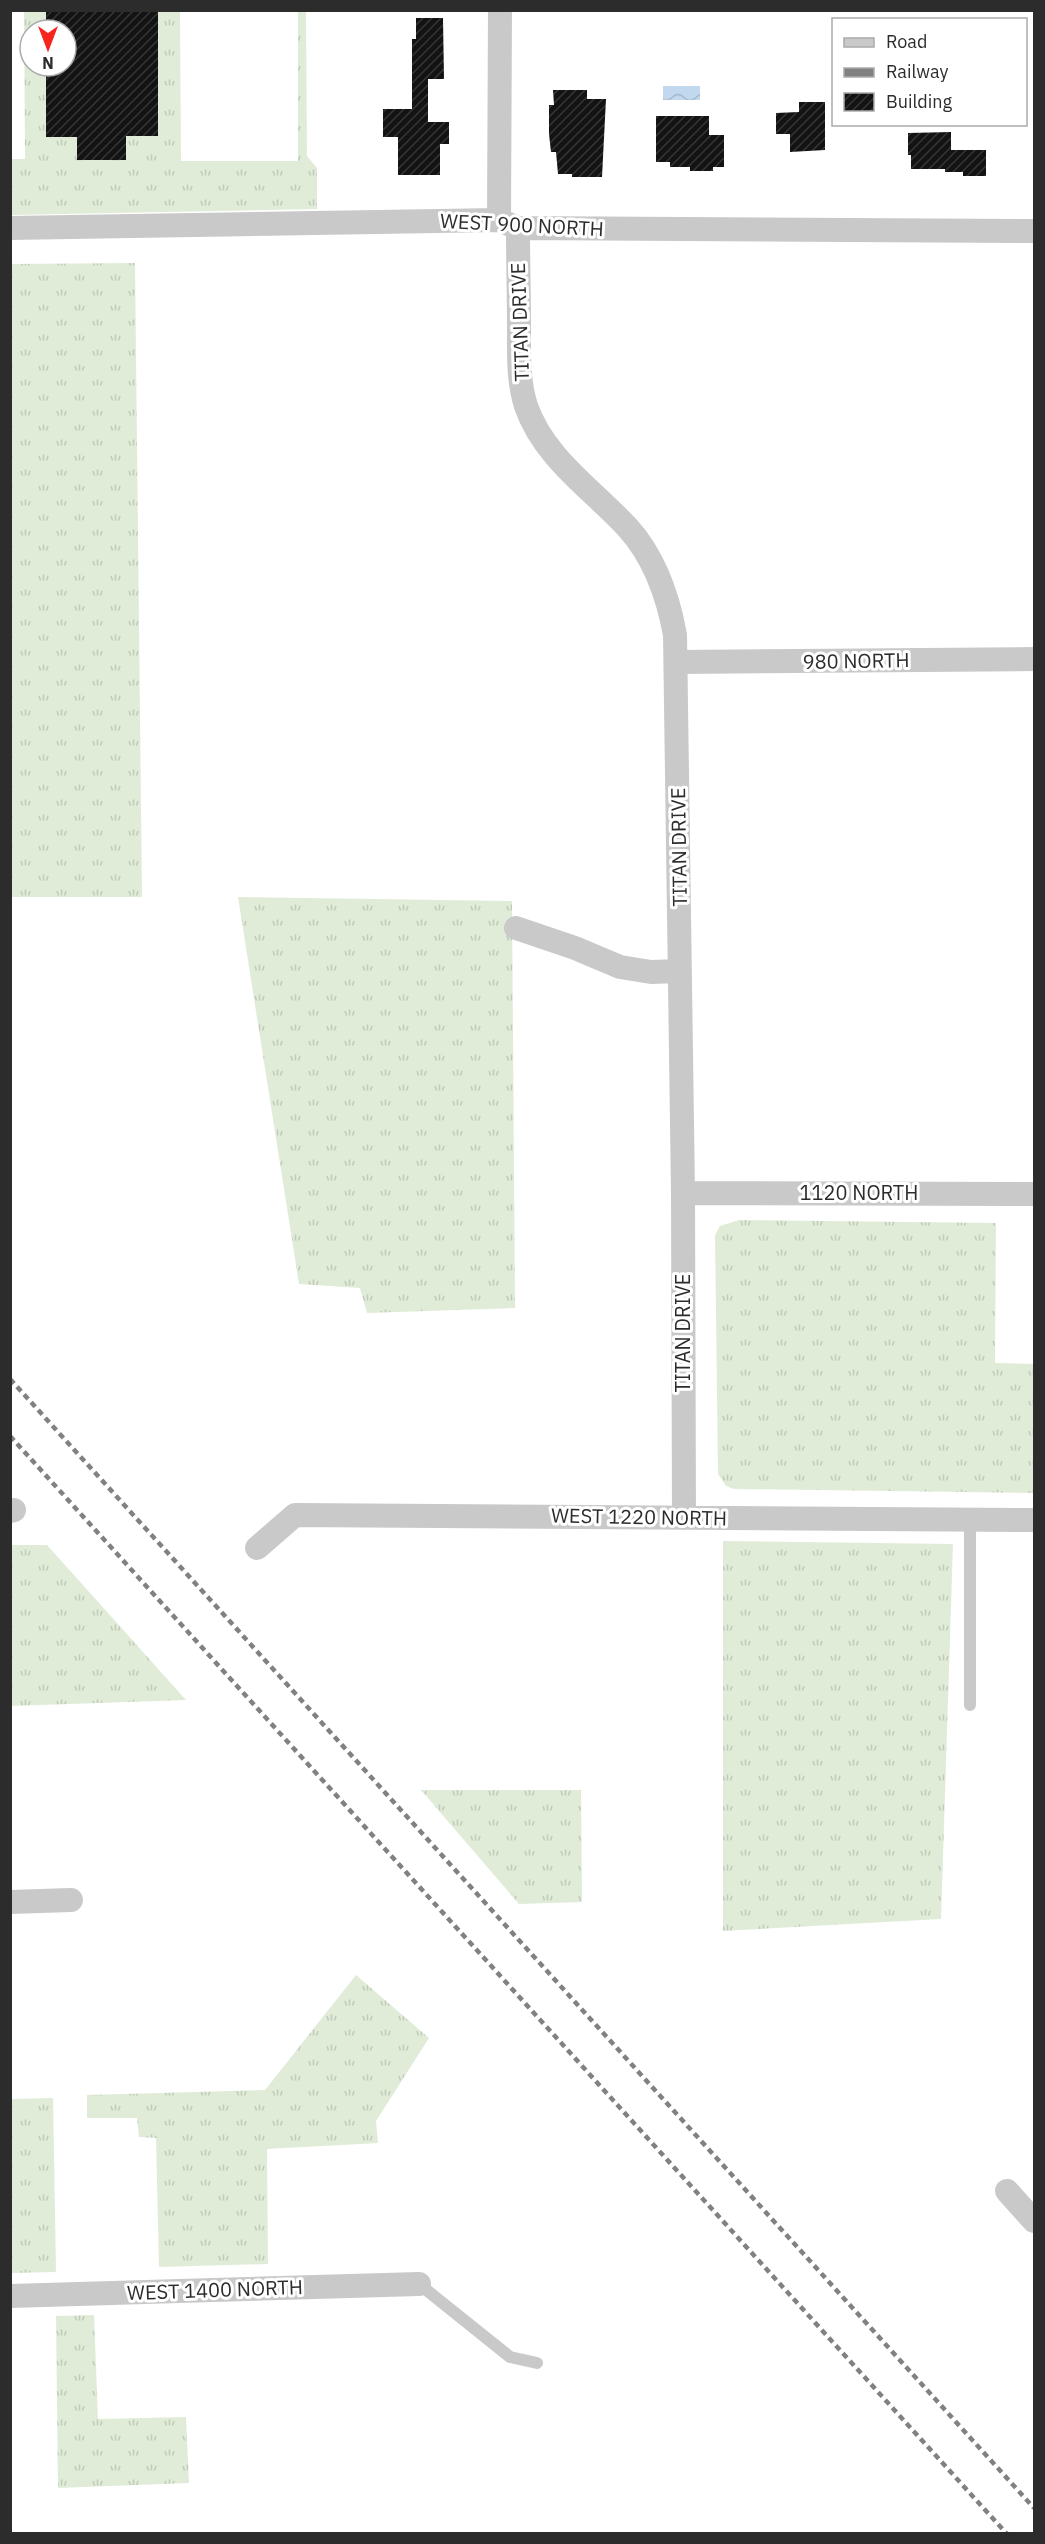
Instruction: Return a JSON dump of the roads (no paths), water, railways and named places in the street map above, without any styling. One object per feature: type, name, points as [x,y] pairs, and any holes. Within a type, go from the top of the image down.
[{"type":"street","name":"TITAN DRIVE","points":[[500,10],[509,224],[520,380],[526,407],[543,441],[565,467],[629,529],[647,554],[670,608],[677,662],[684,1518]]},
{"type":"street","name":"WEST 900 NORTH","points":[[10,228],[509,224],[1035,231]]},
{"type":"street","name":"980 NORTH","points":[[677,662],[1035,659]]},
{"type":"street","points":[[516,928],[575,948],[620,967],[651,972],[680,971]]},
{"type":"street","name":"1120 NORTH","points":[[683,1193],[1035,1194]]},
{"type":"street","name":"WEST 1220 NORTH","points":[[256,1548],[295,1515],[1035,1520]]},
{"type":"street","points":[[10,1902],[71,1900]]},
{"type":"street","points":[[1007,2191],[1035,2221]]},
{"type":"street","name":"WEST 1400 NORTH","points":[[10,2296],[419,2284]]},
{"type":"lane","points":[[970,1520],[970,1705]]},
{"type":"lane","points":[[419,2284],[510,2357],[537,2363]]},
{"type":"water","points":[[663,86],[700,86],[700,100],[663,100]]},
{"type":"railway","points":[[10,1379],[1034,2508]]},
{"type":"railway","points":[[10,1436],[1007,2534]]}]
